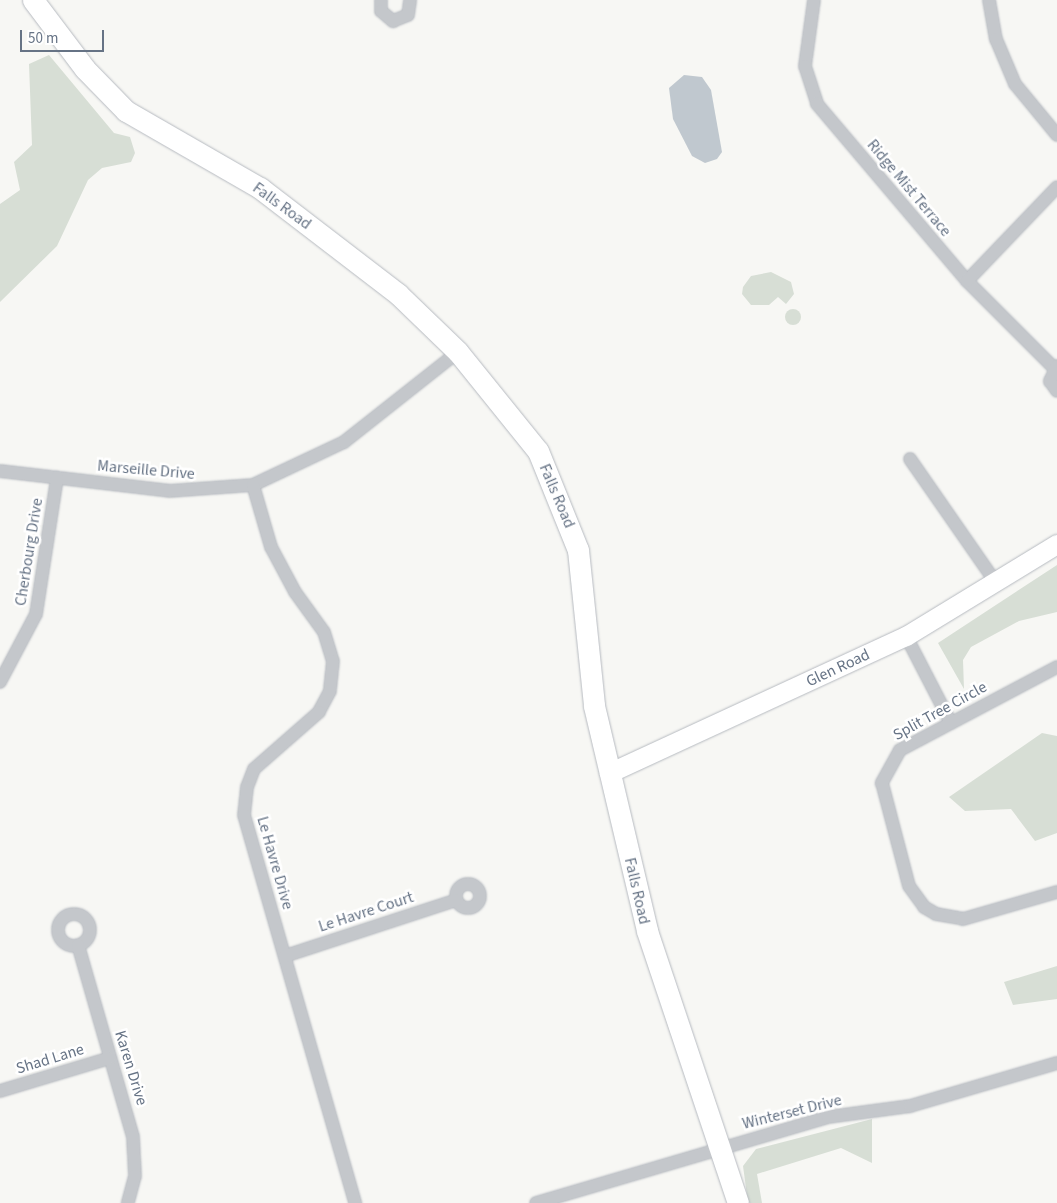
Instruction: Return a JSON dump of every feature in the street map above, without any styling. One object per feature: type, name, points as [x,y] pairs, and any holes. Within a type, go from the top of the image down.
[{"type":"main road","name":"Falls Road","points":[[39,2],[85,69],[126,112],[230,169],[289,209],[398,294],[458,352],[538,451],[570,524],[584,579],[594,706],[662,984],[722,1147],[738,1203]]},
{"type":"main road","name":"Glen Road","points":[[609,773],[906,636],[997,584],[1057,544]]},
{"type":"street","points":[[381,0],[381,11],[393,21],[408,15],[410,0]]},
{"type":"street","name":"Ridge Mist Terrace","points":[[814,0],[805,66],[811,94],[967,281],[1056,367],[1050,380],[1057,391]]},
{"type":"street","points":[[989,0],[996,39],[1014,84],[1057,135]]},
{"type":"street","points":[[967,281],[1057,187]]},
{"type":"street","name":"Marseille Drive","points":[[0,471],[169,491],[252,485],[344,442],[458,352]]},
{"type":"street","points":[[910,459],[997,584]]},
{"type":"street","name":"Cherbourg Drive","points":[[0,682],[36,614],[46,570],[57,478]]},
{"type":"street","name":"Le Havre Drive","points":[[252,485],[274,554],[294,592],[324,632],[333,661],[330,691],[319,712],[266,755],[254,769],[245,795],[246,826],[355,1203]]},
{"type":"street","points":[[906,636],[951,723]]},
{"type":"street","name":"Split Tree Circle","points":[[1057,667],[900,750],[882,783],[885,808],[916,898],[936,914],[962,919],[1057,892]]},
{"type":"street","name":"Le Havre Court","points":[[285,956],[456,900]]},
{"type":"street","name":"Karen Drive","points":[[78,945],[133,1137],[134,1176],[128,1203]]},
{"type":"street","name":"Shad Lane","points":[[0,1091],[110,1058]]},
{"type":"street","name":"Winterset Drive","points":[[536,1203],[828,1117],[910,1106],[1057,1063]]},
{"type":"shaded area","points":[[49,55],[114,133],[130,137],[135,153],[131,162],[102,168],[88,180],[57,246],[0,302],[0,204],[20,190],[14,162],[32,145],[29,64]]},
{"type":"shaded area","points":[[684,75],[702,77],[711,90],[722,152],[717,159],[705,163],[692,156],[673,119],[669,88]]},
{"type":"shaded area","points":[[771,272],[791,282],[794,294],[786,304],[778,297],[769,305],[751,305],[742,294],[743,287],[751,276]]},
{"type":"shaded area","points":[[793,309],[799,311],[801,317],[799,323],[793,325],[787,323],[785,317],[787,311]]},
{"type":"shaded area","points":[[1057,565],[1057,612],[1019,621],[971,647],[963,660],[964,689],[938,643]]},
{"type":"shaded area","points":[[1042,733],[1057,736],[1057,833],[1035,841],[1011,809],[965,811],[949,797]]},
{"type":"shaded area","points":[[1057,966],[1057,999],[1013,1005],[1004,982]]},
{"type":"shaded area","points":[[872,1119],[872,1163],[841,1148],[757,1174],[762,1203],[748,1203],[743,1166],[756,1149]]}]
